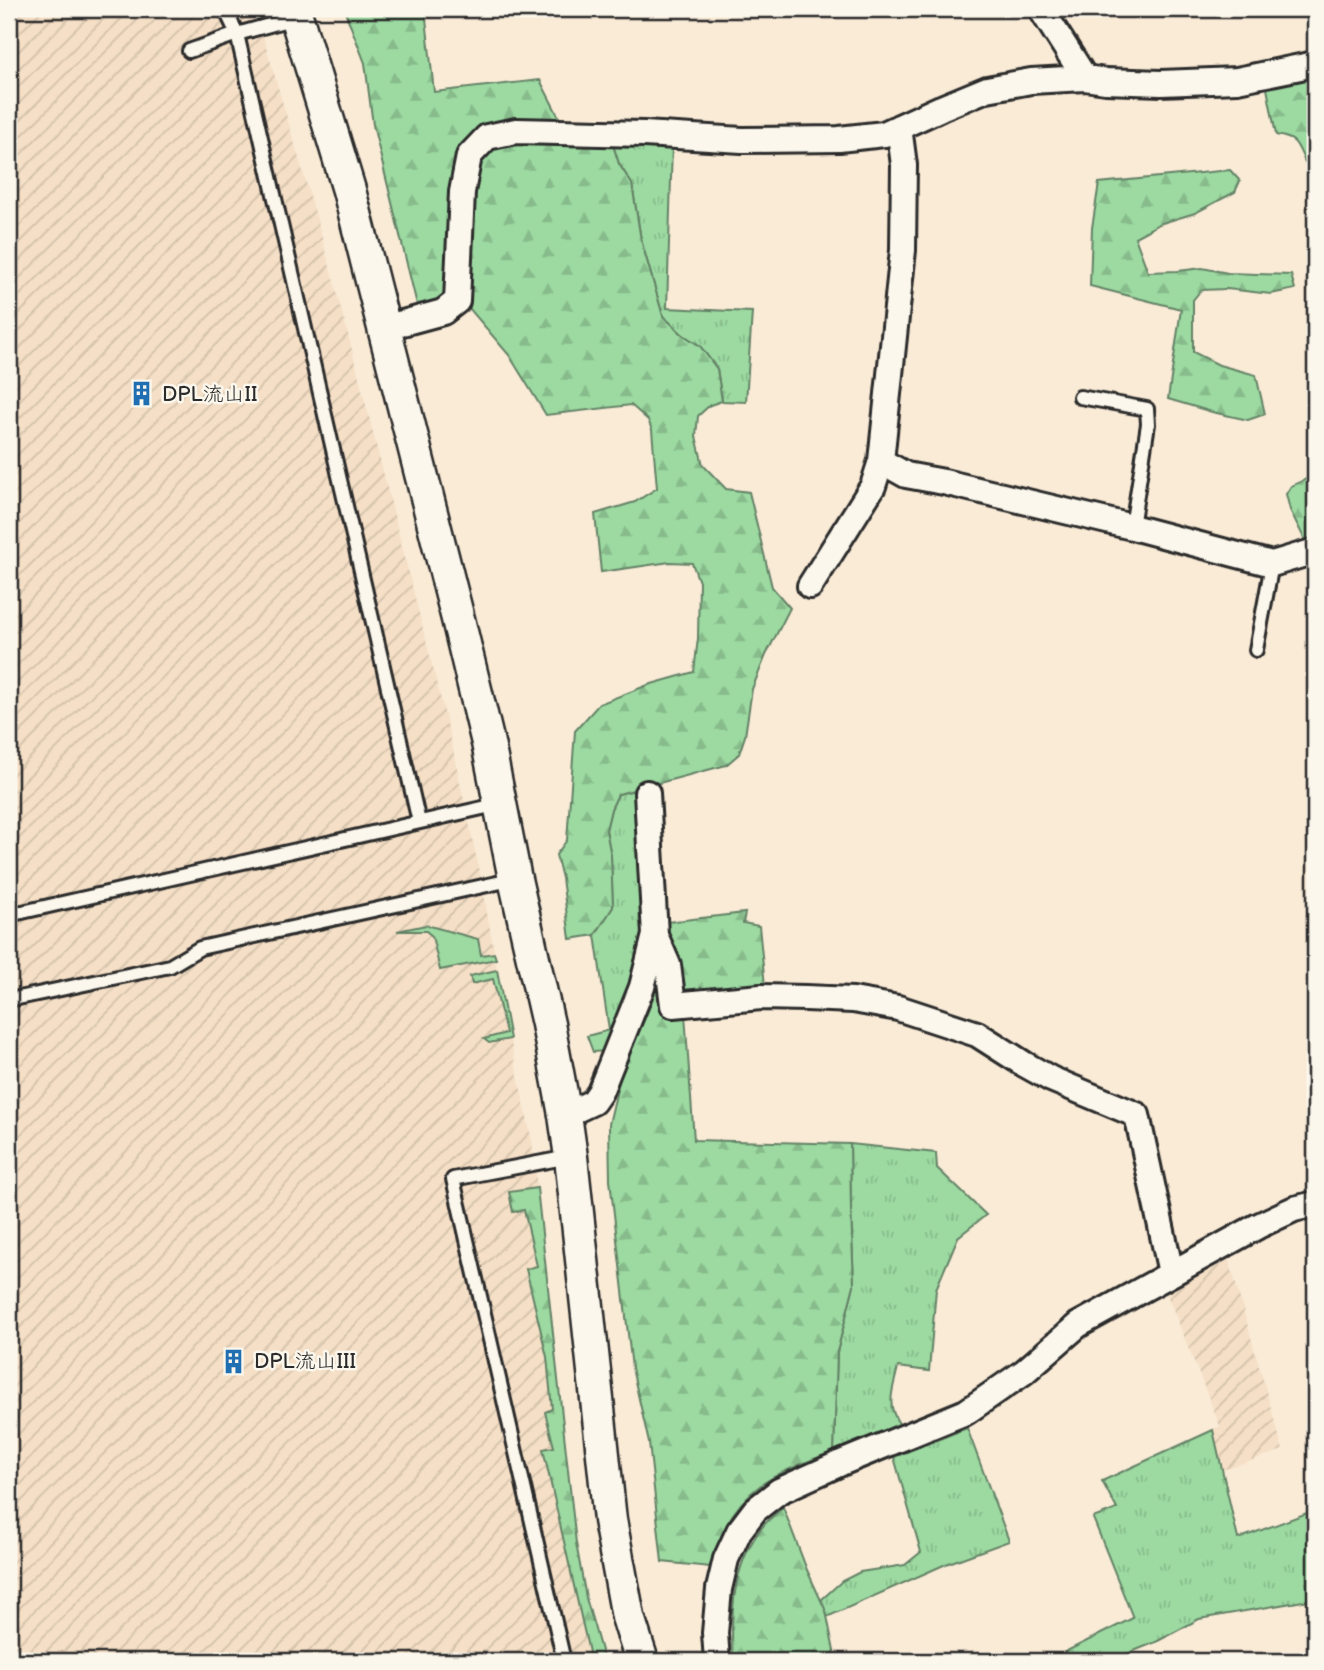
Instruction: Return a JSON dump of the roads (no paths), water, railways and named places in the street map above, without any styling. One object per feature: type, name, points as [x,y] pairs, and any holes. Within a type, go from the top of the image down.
[{"type":"street","points":[[1041,9],[1085,78]]},
{"type":"street","points":[[295,13],[349,190],[458,619],[488,743],[548,1024],[572,1157],[610,1520],[628,1617],[642,1661]]},
{"type":"street","points":[[384,328],[443,312],[457,301],[463,192],[469,156],[487,137],[516,131],[742,139],[839,139],[884,134],[987,89],[1031,81],[1085,78],[1161,83],[1237,80],[1315,64]]},
{"type":"street","points":[[810,586],[873,486],[881,461],[903,250],[904,165],[899,127]]},
{"type":"street","points":[[881,461],[906,475],[1132,527],[1272,564],[1315,551]]},
{"type":"street","points":[[565,1115],[593,1102],[600,1091],[642,987],[655,935],[647,793]]},
{"type":"street","points":[[655,935],[668,965],[673,1005],[761,997],[853,1000],[898,1008],[976,1034],[1051,1079],[1137,1115],[1171,1273]]},
{"type":"street","points":[[718,1661],[715,1633],[726,1559],[739,1531],[755,1510],[779,1491],[967,1412],[1024,1372],[1079,1325],[1258,1226],[1294,1209],[1315,1204]]},
{"type":"lane","points":[[225,9],[237,34],[419,822]]},
{"type":"lane","points":[[190,51],[295,13]]},
{"type":"lane","points":[[1080,397],[1147,409],[1148,424],[1132,527]]},
{"type":"lane","points":[[1256,650],[1272,564]]},
{"type":"lane","points":[[9,915],[500,804]]},
{"type":"lane","points":[[9,1000],[170,967],[200,948],[515,879]]},
{"type":"lane","points":[[564,1661],[453,1179],[572,1157]]},
{"type":"place","name":"DPL流山II","points":[[142,394]]},
{"type":"place","name":"DPL流山III","points":[[234,1361]]}]
